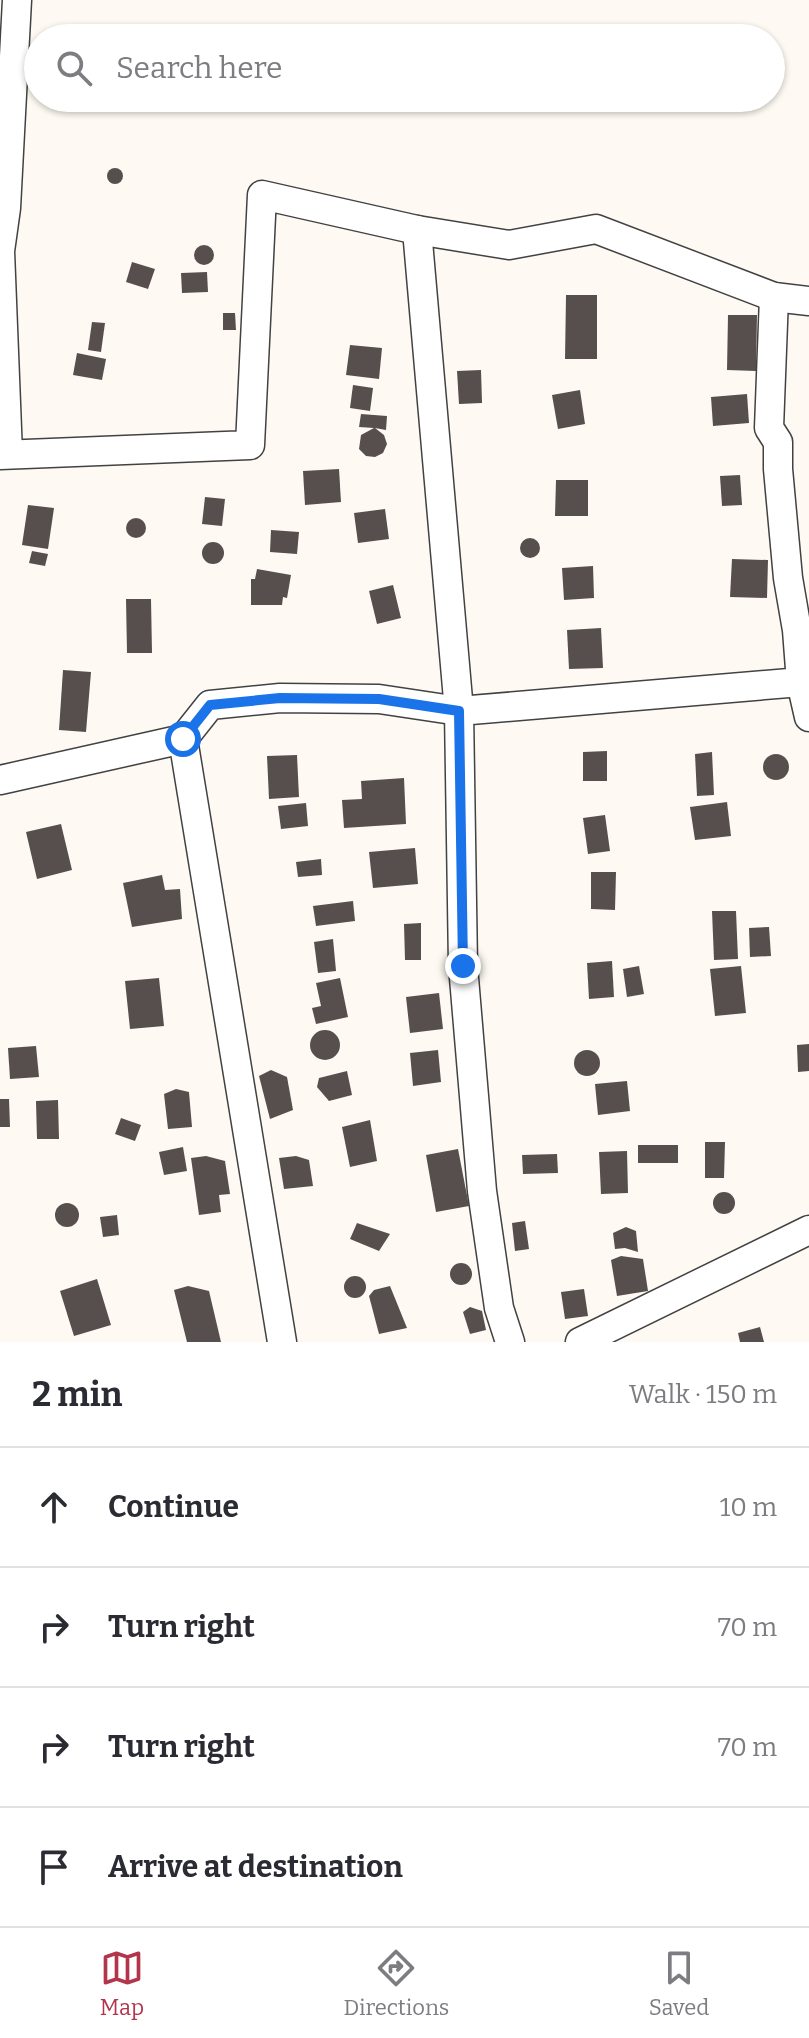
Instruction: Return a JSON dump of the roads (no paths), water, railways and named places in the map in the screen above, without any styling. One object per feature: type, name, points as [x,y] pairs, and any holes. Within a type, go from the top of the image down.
[{"type":"street","points":[[17,0],[6,208],[0,251],[4,454],[250,445],[262,195],[417,230],[509,245],[596,229],[774,297],[809,301]]},
{"type":"street","points":[[417,230],[459,711],[463,966],[482,1191],[499,1308],[510,1342]]},
{"type":"street","points":[[774,297],[769,428],[778,442],[781,500],[801,682],[809,717]]},
{"type":"street","points":[[0,780],[183,739],[210,705],[280,698],[379,699],[459,711],[801,682]]},
{"type":"street","points":[[183,739],[282,1342]]},
{"type":"street","points":[[580,1342],[809,1230]]}]
